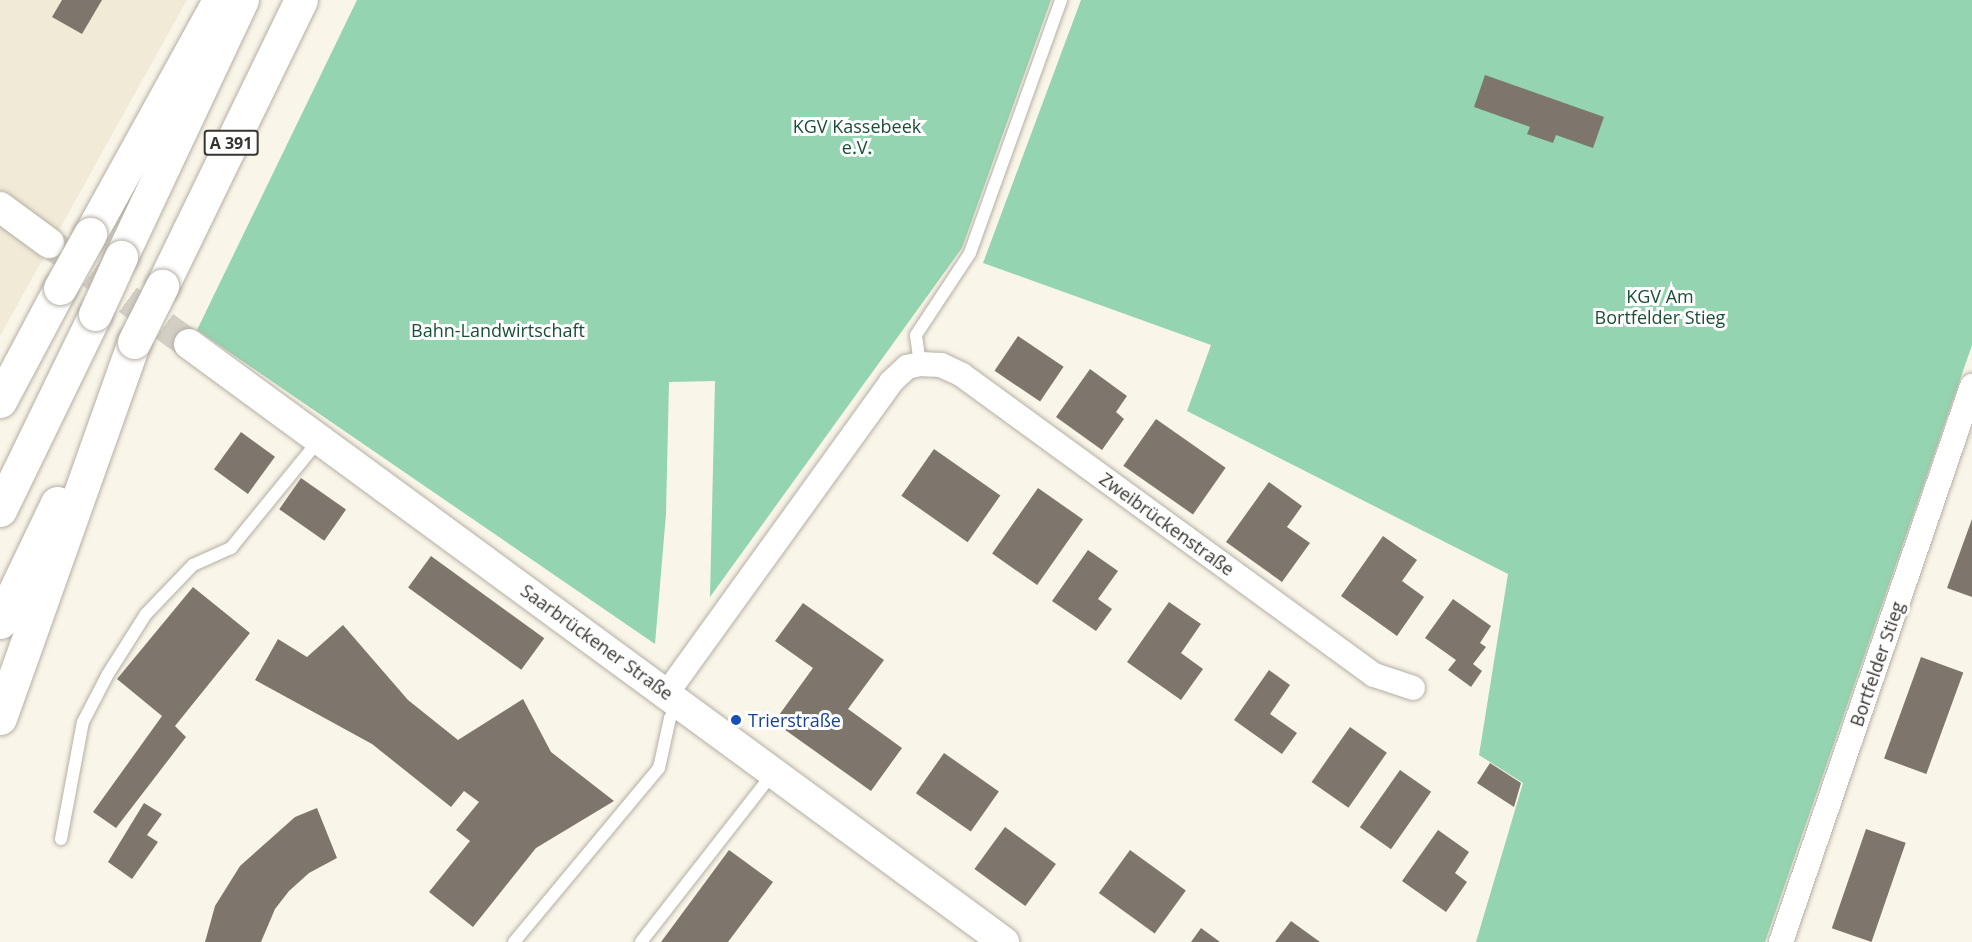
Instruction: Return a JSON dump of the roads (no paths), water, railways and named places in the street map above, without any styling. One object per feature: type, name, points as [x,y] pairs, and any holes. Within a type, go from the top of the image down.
[{"type":"highway","points":[[0,401],[219,0]]},
{"type":"highway","name":"A 391","points":[[0,510],[95,314],[242,0]]},
{"type":"highway","name":"A 391","points":[[0,622],[300,0]]},
{"type":"highway","points":[[0,718],[134,342]]},
{"type":"street","points":[[0,207],[49,243]]},
{"type":"street","name":"Saarbrückener Straße","points":[[189,344],[774,772],[993,939]]},
{"type":"street","name":"Zweibrückenstraße","points":[[920,364],[941,365],[962,375],[1374,675],[1413,688]]},
{"type":"street","points":[[674,698],[891,382],[908,367],[920,364]]},
{"type":"street","name":"Bortfelder Stieg","points":[[1781,942],[1972,386]]},
{"type":"lane","points":[[920,364],[916,335],[970,253],[1061,0]]},
{"type":"lane","points":[[61,839],[83,722],[146,614],[193,565],[231,548],[320,439]]},
{"type":"lane","points":[[514,942],[659,768],[674,698]]},
{"type":"lane","points":[[641,942],[774,772]]},
{"type":"tunnel","points":[[55,247],[189,344]]},
{"type":"place","name":"Trierstraße","points":[[736,720]]},
{"type":"park label","name":"KGV Kassebeek e.V.","points":[[857,137]]},
{"type":"park label","name":"KGV Am Bortfelder Stieg","points":[[1660,307]]},
{"type":"park label","name":"Bahn-Landwirtschaft","points":[[498,330]]}]
